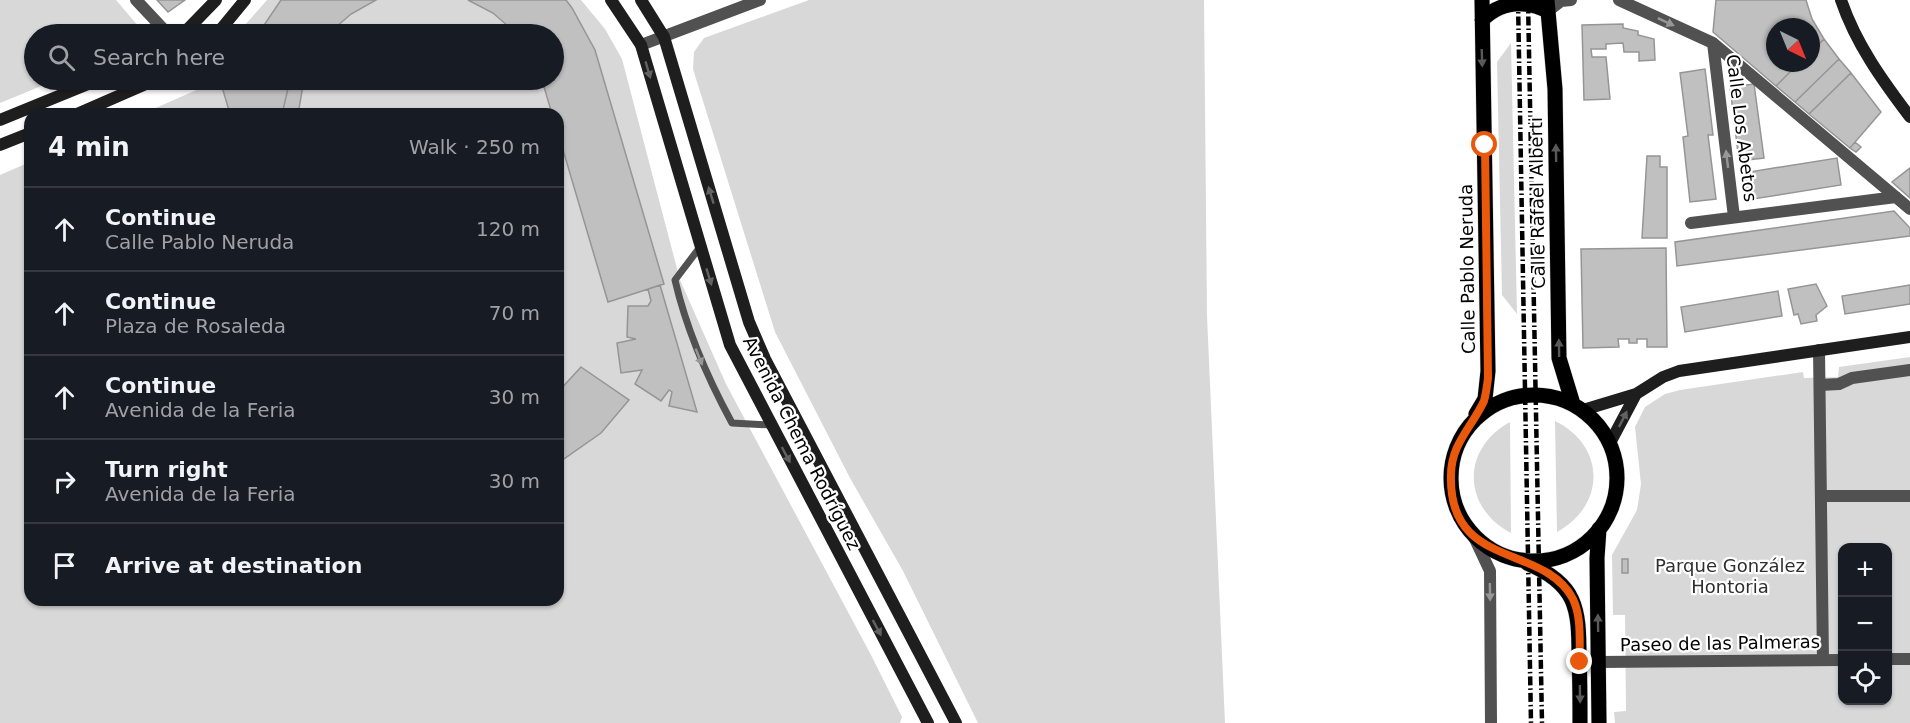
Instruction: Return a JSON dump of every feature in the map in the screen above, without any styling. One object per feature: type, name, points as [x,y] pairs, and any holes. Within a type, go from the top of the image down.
[{"type":"main road","points":[[193,24],[216,0]]},
{"type":"main road","points":[[225,24],[245,0]]},
{"type":"main road","name":"Avenida Chema Rodríguez","points":[[611,0],[641,45],[730,345],[928,723]]},
{"type":"main road","name":"Avenida Chema Rodríguez","points":[[641,0],[664,37],[749,322],[765,359],[956,723]]},
{"type":"main road","name":"Calle Pablo Neruda","points":[[1469,424],[1485,399],[1488,371],[1482,0]]},
{"type":"main road","points":[[1841,0],[1849,23],[1876,72],[1910,117]]},
{"type":"main road","points":[[1482,20],[1493,9],[1516,1],[1548,5]]},
{"type":"main road","name":"Calle Rafael Alberti","points":[[1548,5],[1555,88],[1559,358],[1578,407]]},
{"type":"main road","points":[[29,108],[74,90]]},
{"type":"main road","points":[[91,108],[132,90]]},
{"type":"main road","points":[[0,120],[24,110]]},
{"type":"main road","points":[[0,146],[24,136]]},
{"type":"main road","points":[[1578,407],[1636,394],[1664,376],[1679,371],[1910,337]]},
{"type":"main road","points":[[1519,560],[1541,561],[1563,556],[1583,545],[1599,530],[1611,510],[1617,488],[1617,465],[1610,443],[1598,424],[1578,407],[1539,394],[1513,397],[1489,407],[1469,424],[1453,455],[1451,487],[1456,507],[1474,537],[1495,552],[1544,570],[1560,583],[1572,598],[1579,616],[1580,723]]},
{"type":"main road","points":[[1610,443],[1636,394]]},
{"type":"main road","points":[[1599,530],[1599,723]]},
{"type":"street","points":[[136,0],[159,24]]},
{"type":"street","points":[[641,45],[760,0]]},
{"type":"street","points":[[1548,5],[1571,0]]},
{"type":"street","points":[[1619,0],[1713,43],[1910,209]]},
{"type":"street","name":"Calle Los Abetos","points":[[1713,43],[1734,217]]},
{"type":"street","name":"Calle Los Abetos","points":[[1691,223],[1896,197]]},
{"type":"street","points":[[1819,350],[1823,660]]},
{"type":"street","points":[[1820,386],[1839,384],[1852,378],[1910,370]]},
{"type":"street","points":[[1822,496],[1910,496]]},
{"type":"street","points":[[1474,537],[1490,571],[1491,723]]},
{"type":"street","points":[[1892,659],[1910,659]]},
{"type":"street","name":"Paseo de las Palmeras","points":[[1598,662],[1838,660]]},
{"type":"lane","points":[[700,247],[675,280],[682,313],[700,360],[732,423],[771,425]]},
{"type":"green space","points":[[0,0],[116,0],[136,24],[24,24],[24,90],[32,90],[0,103]]},
{"type":"green space","points":[[267,0],[581,0],[605,29],[622,59],[680,280],[726,384],[871,655],[902,717],[900,723],[0,723],[0,175],[24,165],[24,606],[564,606],[564,108],[156,108],[196,90],[564,90],[564,24],[246,24]]},
{"type":"green space","points":[[809,0],[1204,0],[1207,316],[1225,723],[978,723],[903,571],[850,478],[775,332],[693,69],[694,52],[704,38]]},
{"type":"green space","points":[[1511,43],[1517,314],[1502,295],[1497,62]]},
{"type":"green space","name":"Parque González Hontoria","points":[[1910,357],[1910,723],[1615,723],[1614,712],[1626,711],[1625,615],[1613,615],[1612,555],[1637,510],[1641,484],[1635,427],[1645,407],[1665,394],[1680,390],[1803,372],[1804,378],[1838,377],[1839,367]]},
{"type":"green space","points":[[1555,421],[1572,432],[1584,445],[1591,460],[1594,476],[1585,507],[1573,521],[1557,532]]},
{"type":"green space","points":[[1510,422],[1511,533],[1495,522],[1483,508],[1476,494],[1474,478],[1476,462],[1483,447],[1494,433]]},
{"type":"building","points":[[157,0],[185,0],[168,12]]},
{"type":"building","points":[[281,0],[376,0],[351,14],[340,24],[265,24]]},
{"type":"building","points":[[468,0],[566,0],[572,8],[595,50],[664,284],[608,302],[564,153],[564,108],[550,108],[545,90],[564,90],[564,24],[506,24],[493,13]]},
{"type":"building","points":[[1716,0],[1806,0],[1812,18],[1766,18],[1766,72],[1790,72],[1776,86],[1713,32]]},
{"type":"building","points":[[1623,24],[1623,28],[1638,31],[1638,35],[1654,39],[1655,60],[1639,61],[1639,52],[1624,52],[1623,43],[1606,44],[1606,49],[1591,49],[1592,57],[1606,57],[1610,99],[1584,100],[1582,25]]},
{"type":"building","points":[[1824,39],[1839,59],[1795,102],[1776,86],[1790,72],[1820,72],[1820,43]]},
{"type":"building","points":[[1839,59],[1851,73],[1809,114],[1795,102]]},
{"type":"building","points":[[1705,69],[1713,135],[1708,135],[1716,199],[1690,202],[1683,137],[1688,136],[1680,73]]},
{"type":"building","points":[[1851,73],[1881,112],[1850,148],[1809,114]]},
{"type":"building","points":[[1754,84],[1764,158],[1739,161],[1730,87]]},
{"type":"building","points":[[223,90],[288,90],[283,108],[228,108]]},
{"type":"building","points":[[288,90],[302,90],[299,108],[283,108]]},
{"type":"building","points":[[1855,142],[1861,147],[1856,152],[1850,148]]},
{"type":"building","points":[[1647,156],[1660,156],[1660,167],[1667,167],[1667,238],[1642,238]]},
{"type":"building","points":[[1837,158],[1841,185],[1747,200],[1743,173]]},
{"type":"building","points":[[1910,168],[1910,198],[1892,182]]},
{"type":"building","points":[[1894,211],[1910,228],[1910,236],[1677,266],[1675,242]]},
{"type":"building","points":[[1666,248],[1667,347],[1647,347],[1647,339],[1637,339],[1637,343],[1629,343],[1629,339],[1618,339],[1619,347],[1583,348],[1581,249]]},
{"type":"building","points":[[1816,284],[1827,306],[1816,315],[1817,321],[1801,324],[1798,314],[1794,315],[1788,289]]},
{"type":"building","points":[[660,285],[697,412],[669,406],[672,392],[669,390],[661,401],[635,384],[642,370],[621,373],[617,343],[636,339],[627,337],[628,306],[648,306],[651,301],[648,289]]},
{"type":"building","points":[[1910,285],[1910,304],[1845,314],[1842,296]]},
{"type":"building","points":[[1778,291],[1782,316],[1685,332],[1681,307]]},
{"type":"building","points":[[581,367],[629,400],[601,433],[564,459],[564,385]]},
{"type":"building","points":[[1622,559],[1628,559],[1628,573],[1622,573]]},
{"type":"railway","points":[[1518,0],[1531,723]]},
{"type":"railway","points":[[1528,0],[1542,723]]},
{"type":"route","points":[[1485,145],[1488,378],[1485,399],[1460,439],[1453,455],[1450,473],[1451,490],[1456,507],[1474,537],[1495,552],[1544,570],[1560,583],[1572,598],[1579,616],[1580,662]]}]
